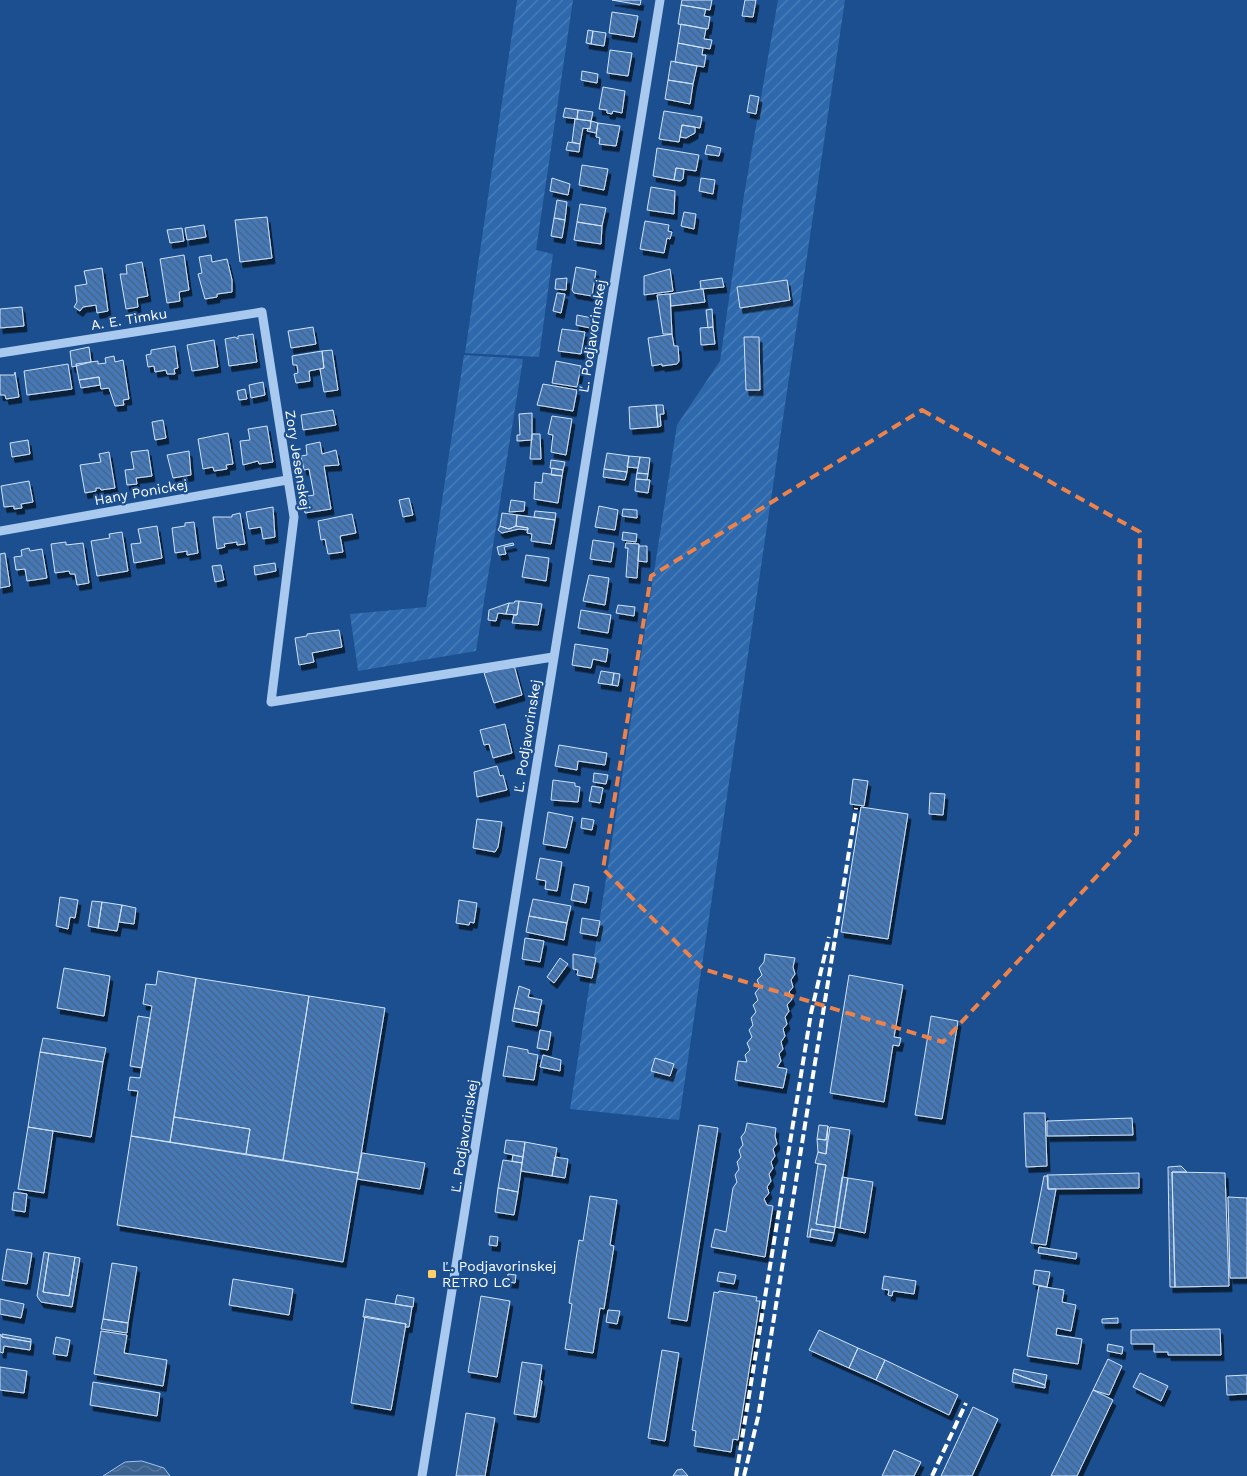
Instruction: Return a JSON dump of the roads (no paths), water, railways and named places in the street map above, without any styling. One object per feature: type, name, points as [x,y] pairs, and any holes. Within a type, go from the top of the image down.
[{"type":"street","name":"Ľ. Podjavorinskej","points":[[422,1476],[660,0]]},
{"type":"street","name":"Zory Jesenskej","points":[[262,312],[294,517],[270,702],[553,657]]},
{"type":"street","name":"A. E. Timku","points":[[0,353],[262,312]]},
{"type":"street","name":"Hany Ponickej","points":[[0,531],[287,480]]},
{"type":"water","points":[[142,1461],[164,1468],[170,1476],[103,1476],[125,1462]]},
{"type":"railway","points":[[744,1476],[758,1417],[856,808]]},
{"type":"railway","points":[[736,1476],[811,1013],[829,937]]},
{"type":"railway","points":[[932,1476],[966,1403]]},
{"type":"place","name":"Ľ. Podjavorinskej RETRO LC","points":[[432,1274]]}]
